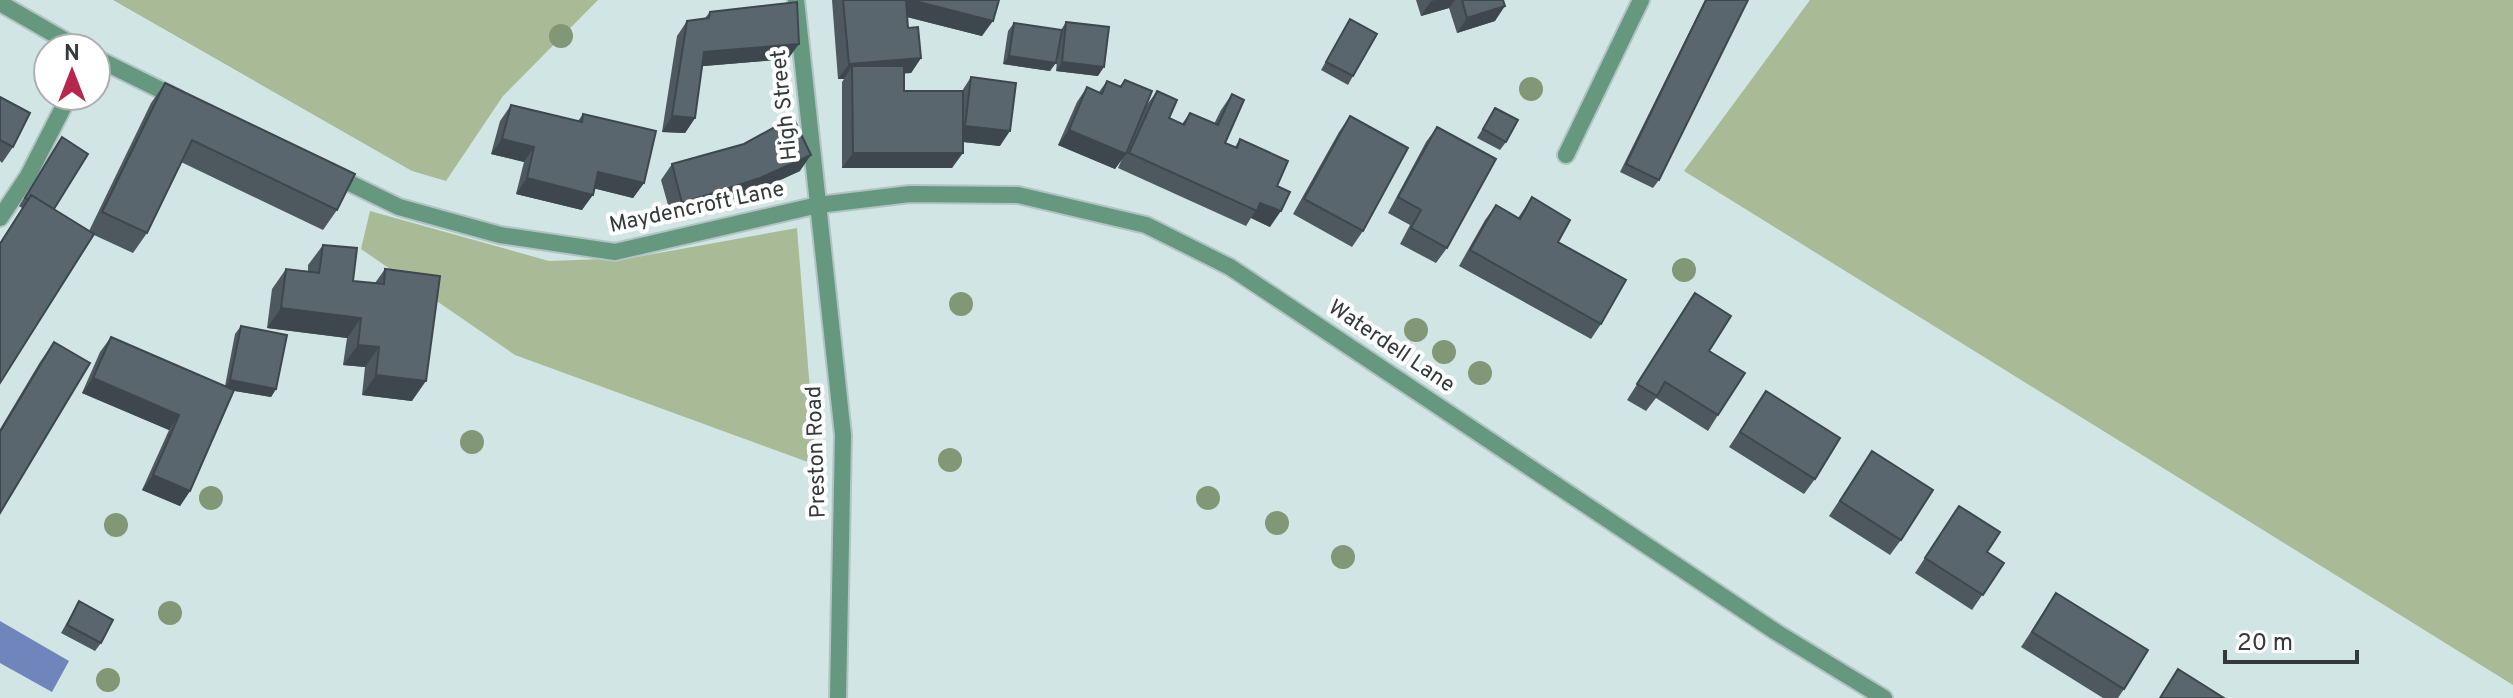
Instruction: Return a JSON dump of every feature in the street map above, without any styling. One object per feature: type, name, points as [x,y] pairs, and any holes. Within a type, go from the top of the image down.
[{"type":"street","name":"High Street","points":[[796,0],[818,205]]},
{"type":"street","points":[[1566,155],[1641,0]]},
{"type":"street","points":[[0,3],[50,32]]},
{"type":"street","points":[[112,66],[192,106]]},
{"type":"street","points":[[0,218],[28,176],[61,112]]},
{"type":"street","name":"Maydencroft Lane","points":[[316,167],[399,207],[500,235],[615,252],[818,205]]},
{"type":"street","name":"Waterdell Lane","points":[[818,205],[910,194],[1018,195],[1146,225],[1242,275],[1776,632],[1884,698]]},
{"type":"street","name":"Preston Road","points":[[818,205],[843,435],[838,698]]},
{"type":"green space","points":[[113,0],[598,0],[503,96],[446,181],[412,171]]},
{"type":"green space","points":[[1810,0],[2513,0],[2513,685],[1684,171]]},
{"type":"green space","points":[[370,211],[549,261],[631,258],[797,228],[816,465],[515,355],[361,249]]},
{"type":"water","points":[[0,621],[69,661],[52,692],[0,663]]},
{"type":"building","points":[[843,0],[906,0],[908,28],[918,27],[921,58],[849,64]]},
{"type":"building","points":[[911,0],[999,0],[993,21]]},
{"type":"building","points":[[1462,0],[1503,0],[1505,6],[1467,18]]},
{"type":"building","points":[[1706,0],[1748,0],[1659,180],[1626,164]]},
{"type":"building","points":[[797,2],[799,44],[704,52],[695,118],[672,116],[687,21],[709,18],[710,12]]},
{"type":"building","points":[[1350,19],[1377,34],[1353,76],[1326,62]]},
{"type":"building","points":[[1066,22],[1109,27],[1104,67],[1062,62]]},
{"type":"building","points":[[1014,23],[1062,30],[1056,63],[1009,56]]},
{"type":"building","points":[[852,66],[904,66],[904,91],[963,91],[963,153],[853,153]]},
{"type":"building","points":[[971,77],[1016,83],[1010,131],[965,126]]},
{"type":"building","points":[[1125,80],[1152,91],[1126,154],[1069,130],[1087,87],[1102,94],[1107,81],[1121,87]]},
{"type":"building","points":[[165,83],[355,174],[337,210],[192,140],[147,233],[102,212]]},
{"type":"building","points":[[1157,91],[1177,100],[1169,118],[1184,125],[1190,113],[1218,125],[1232,94],[1244,100],[1225,143],[1237,148],[1240,139],[1288,161],[1277,186],[1290,192],[1281,211],[1260,203],[1257,211],[1129,153]]},
{"type":"building","points":[[0,97],[30,113],[13,147],[0,140]]},
{"type":"building","points":[[511,105],[582,122],[583,114],[656,131],[644,183],[598,172],[593,195],[527,178],[534,147],[502,139]]},
{"type":"building","points":[[1495,108],[1518,120],[1506,142],[1483,129]]},
{"type":"building","points":[[1350,116],[1408,148],[1363,231],[1304,199]]},
{"type":"building","points":[[793,117],[811,155],[760,178],[682,203],[672,164],[744,144]]},
{"type":"building","points":[[1437,127],[1496,159],[1447,248],[1411,228],[1421,210],[1398,197]]},
{"type":"building","points":[[62,137],[88,154],[54,209],[31,195],[28,200],[25,198]]},
{"type":"building","points":[[31,195],[94,234],[0,383],[0,244]]},
{"type":"building","points":[[1532,197],[1570,220],[1558,242],[1626,280],[1601,324],[1470,250],[1496,205],[1520,219]]},
{"type":"building","points":[[323,245],[357,248],[353,281],[384,284],[385,269],[440,276],[426,381],[376,375],[379,347],[358,345],[361,318],[281,308],[286,269],[319,273]]},
{"type":"building","points":[[1695,293],[1731,316],[1709,351],[1745,373],[1718,415],[1665,382],[1657,396],[1637,384]]},
{"type":"building","points":[[241,326],[287,335],[276,389],[230,380]]},
{"type":"building","points":[[111,337],[234,390],[190,491],[153,475],[179,415],[93,378]]},
{"type":"building","points":[[54,342],[90,363],[0,513],[0,432]]},
{"type":"building","points":[[1766,391],[1840,438],[1815,479],[1740,432]]},
{"type":"building","points":[[1872,451],[1933,490],[1901,540],[1840,501]]},
{"type":"building","points":[[1959,506],[2000,532],[1987,552],[2004,563],[1983,595],[1925,558]]},
{"type":"building","points":[[2056,593],[2148,650],[2124,689],[2032,632]]},
{"type":"building","points":[[79,601],[113,620],[101,643],[67,625]]},
{"type":"building","points":[[2178,669],[2224,698],[2160,698]]}]
